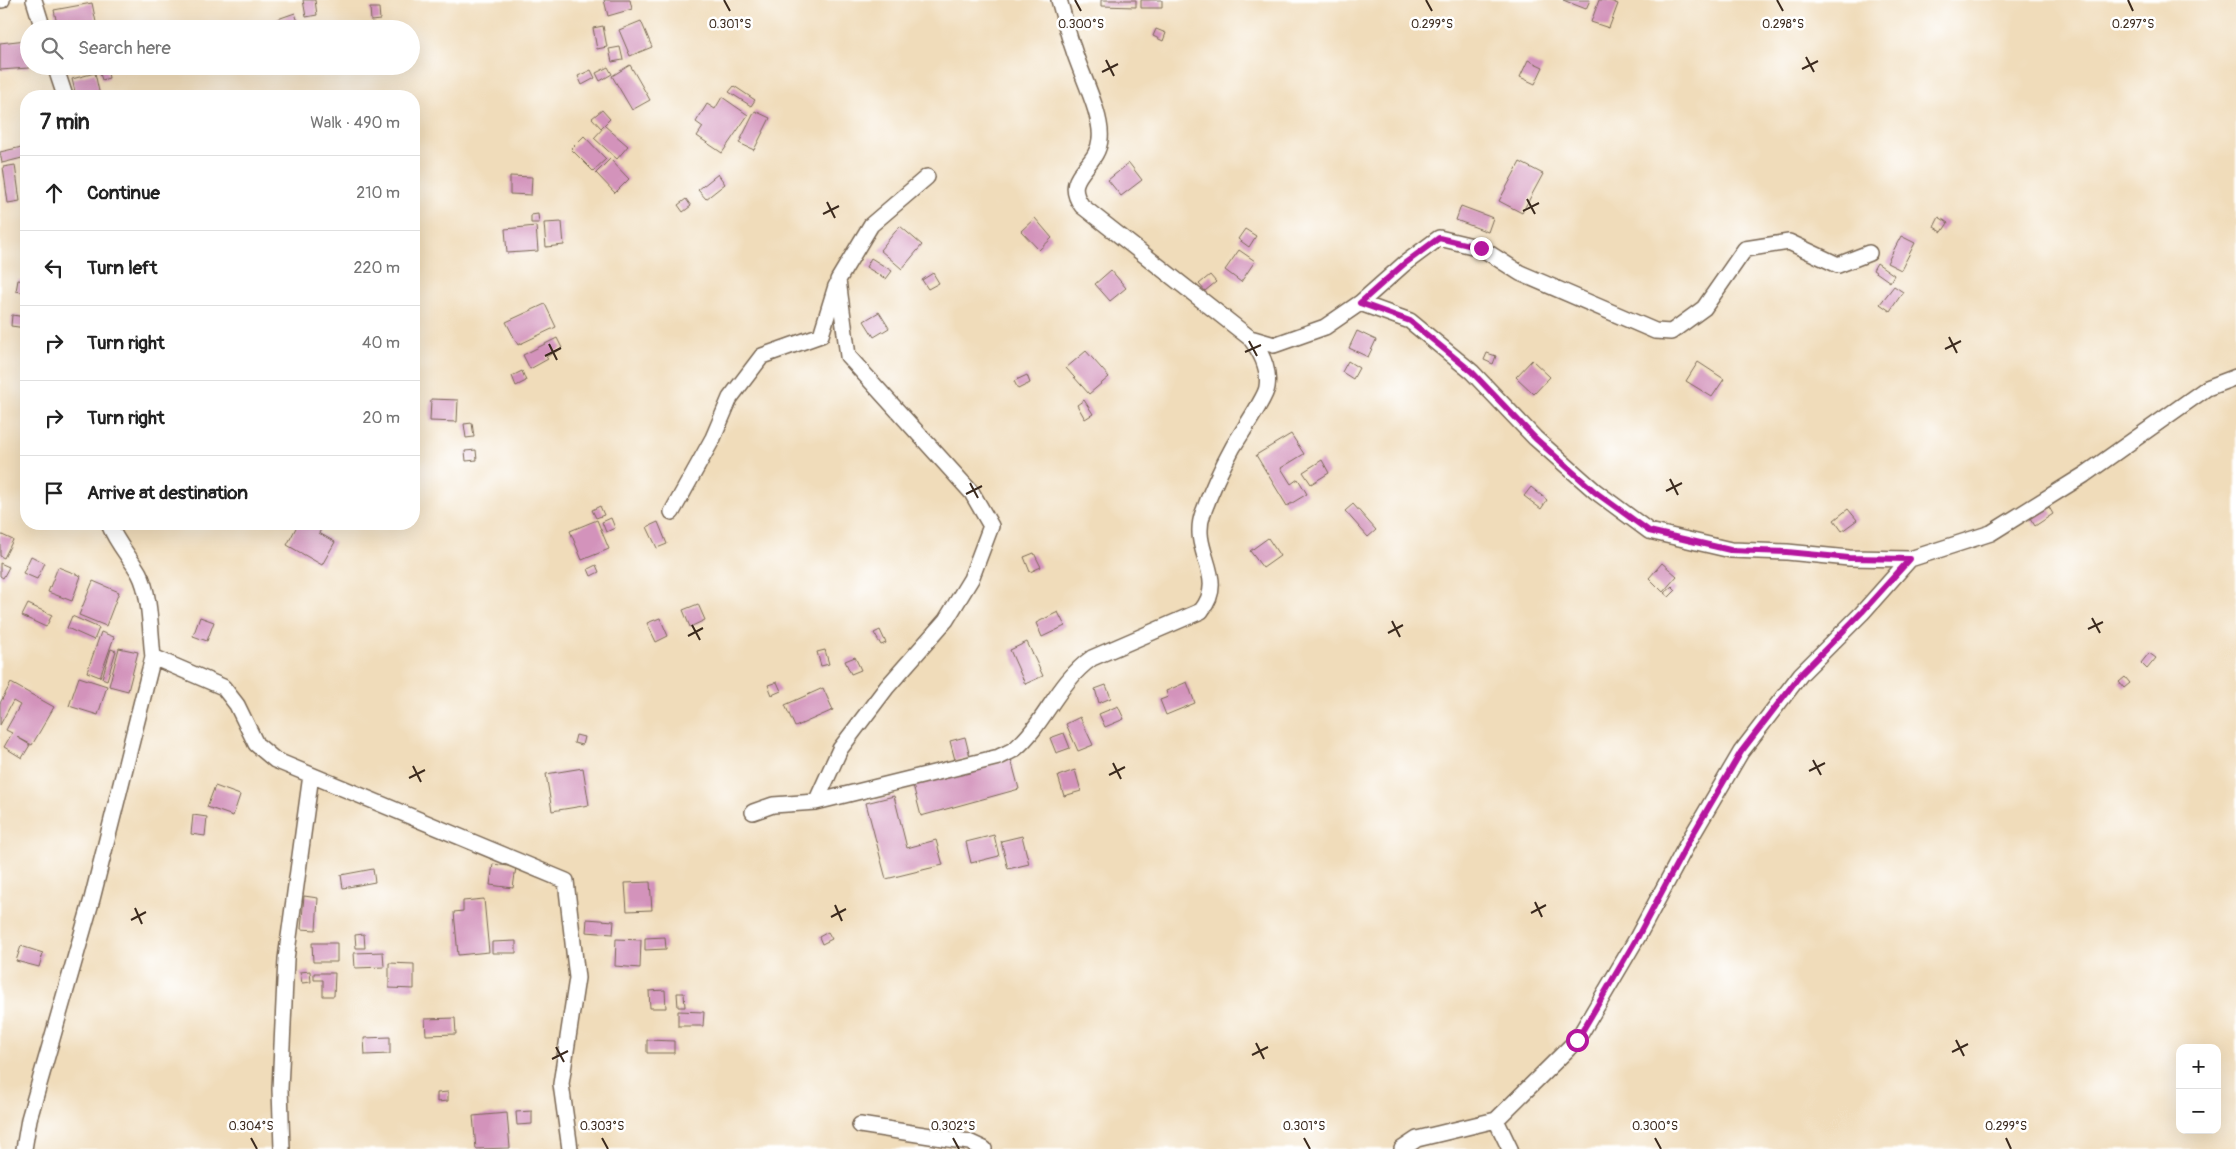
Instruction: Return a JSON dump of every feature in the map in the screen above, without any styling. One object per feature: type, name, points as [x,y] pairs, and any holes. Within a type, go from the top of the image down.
[{"type":"street","points":[[34,0],[40,20]]},
{"type":"street","points":[[753,812],[773,805],[816,802],[999,757],[1015,749],[1027,737],[1078,668],[1085,663],[1201,611],[1209,601],[1213,586],[1199,532],[1203,514],[1232,449],[1267,388],[1267,368],[1261,352],[1250,338],[1082,206],[1074,195],[1074,185],[1096,153],[1100,140],[1100,124],[1072,48],[1060,0]]},
{"type":"street","points":[[58,75],[63,90]]},
{"type":"street","points":[[672,512],[684,494],[714,438],[730,398],[762,356],[821,335],[838,280],[871,225],[927,177]]},
{"type":"street","points":[[1250,338],[1274,345],[1326,327],[1360,303],[1404,264],[1439,238],[1481,248],[1520,273],[1654,331],[1671,332],[1704,308],[1745,248],[1789,242],[1838,265],[1869,252]]},
{"type":"street","points":[[816,802],[840,749],[887,687],[946,620],[971,579],[992,526],[972,493],[848,356],[838,280]]},
{"type":"street","points":[[1360,303],[1410,321],[1472,372],[1535,438],[1595,492],[1649,531],[1730,550],[1787,552],[1849,558],[1910,559],[1991,533],[2084,475],[2207,388],[2236,377]]},
{"type":"street","points":[[24,1149],[29,1119],[92,899],[153,657],[146,593],[140,575],[114,538],[111,530]]},
{"type":"street","points":[[1402,1149],[1417,1139],[1496,1120],[1577,1040],[1637,938],[1690,839],[1741,752],[1801,674],[1862,612],[1910,559]]},
{"type":"street","points":[[153,657],[223,687],[237,705],[256,744],[275,760],[566,881],[578,978],[561,1084],[570,1149]]},
{"type":"street","points":[[282,1149],[280,1089],[286,959],[310,775]]},
{"type":"street","points":[[1496,1120],[1510,1149]]},
{"type":"street","points":[[860,1125],[968,1142],[984,1149]]},
{"type":"building","points":[[303,0],[315,0],[317,15],[306,17]]},
{"type":"building","points":[[604,0],[630,0],[632,9],[608,16]]},
{"type":"building","points":[[1101,0],[1136,0],[1136,7],[1101,6]]},
{"type":"building","points":[[1141,0],[1162,0],[1162,8],[1141,8]]},
{"type":"building","points":[[1563,0],[1590,0],[1586,9]]},
{"type":"building","points":[[1599,0],[1608,0],[1618,4],[1609,28],[1591,22]]},
{"type":"building","points":[[92,3],[96,20],[56,20],[54,10]]},
{"type":"building","points":[[370,8],[379,8],[380,20],[371,20]]},
{"type":"building","points":[[295,13],[297,20],[275,20]]},
{"type":"building","points":[[641,21],[652,47],[630,56],[619,30]]},
{"type":"building","points":[[603,26],[607,47],[597,49],[593,28]]},
{"type":"building","points":[[1156,29],[1166,33],[1163,41],[1153,36]]},
{"type":"building","points":[[20,41],[20,69],[0,70],[0,43]]},
{"type":"building","points":[[620,47],[623,60],[612,62],[609,49]]},
{"type":"building","points":[[1528,60],[1543,67],[1535,84],[1520,77]]},
{"type":"building","points":[[630,65],[650,100],[632,110],[612,76]]},
{"type":"building","points":[[608,67],[612,74],[600,81],[596,73]]},
{"type":"building","points":[[591,70],[595,78],[582,85],[578,76]]},
{"type":"building","points":[[95,75],[99,90],[75,90],[72,79]]},
{"type":"building","points":[[100,75],[108,75],[109,78],[102,80]]},
{"type":"building","points":[[734,86],[755,100],[751,106],[729,92]]},
{"type":"building","points":[[722,97],[748,115],[722,153],[697,136],[703,127],[696,122],[707,104],[715,109]]},
{"type":"building","points":[[602,110],[610,119],[601,128],[592,118]]},
{"type":"building","points":[[755,111],[770,118],[754,150],[739,143]]},
{"type":"building","points":[[605,126],[628,146],[617,159],[594,138]]},
{"type":"building","points":[[584,136],[606,159],[593,171],[571,149]]},
{"type":"building","points":[[20,147],[20,158],[2,163],[0,152]]},
{"type":"building","points":[[610,159],[629,179],[615,193],[596,173]]},
{"type":"building","points":[[1520,162],[1543,174],[1522,213],[1499,201]]},
{"type":"building","points":[[1129,163],[1142,180],[1121,196],[1108,180]]},
{"type":"building","points":[[15,165],[20,201],[8,203],[3,167]]},
{"type":"building","points":[[718,174],[725,184],[706,199],[698,190]]},
{"type":"building","points":[[510,176],[532,177],[531,195],[510,194]]},
{"type":"building","points":[[686,199],[691,206],[683,212],[678,205]]},
{"type":"building","points":[[1461,206],[1493,218],[1488,232],[1456,220]]},
{"type":"building","points":[[538,214],[539,223],[531,223],[531,215]]},
{"type":"building","points":[[1939,217],[1948,223],[1942,232],[1934,227]]},
{"type":"building","points":[[1035,218],[1052,238],[1039,250],[1021,231]]},
{"type":"building","points":[[562,222],[564,245],[546,247],[544,223]]},
{"type":"building","points":[[536,226],[538,251],[507,253],[505,229]]},
{"type":"building","points":[[900,226],[922,245],[902,269],[880,250]]},
{"type":"building","points":[[1245,229],[1256,236],[1249,247],[1238,239]]},
{"type":"building","points":[[1901,236],[1915,243],[1901,270],[1887,263]]},
{"type":"building","points":[[1239,250],[1255,261],[1241,282],[1225,270]]},
{"type":"building","points":[[871,258],[892,271],[886,279],[866,267]]},
{"type":"building","points":[[1877,263],[1894,275],[1890,282],[1873,270]]},
{"type":"building","points":[[1111,270],[1126,288],[1110,301],[1095,284]]},
{"type":"building","points":[[933,273],[939,283],[928,289],[922,280]]},
{"type":"building","points":[[1210,275],[1216,282],[1205,291],[1199,284]]},
{"type":"building","points":[[18,280],[20,280],[20,292],[16,291]]},
{"type":"building","points":[[1894,286],[1903,292],[1890,311],[1880,304]]},
{"type":"building","points":[[545,304],[556,327],[518,345],[506,322]]},
{"type":"building","points":[[879,312],[889,328],[874,337],[864,321]]},
{"type":"building","points":[[12,315],[20,316],[20,327],[11,326]]},
{"type":"building","points":[[1357,331],[1376,340],[1368,357],[1349,348]]},
{"type":"building","points":[[557,338],[562,348],[546,357],[548,359],[530,369],[523,355]]},
{"type":"building","points":[[1086,351],[1109,377],[1089,394],[1066,368]]},
{"type":"building","points":[[1487,353],[1496,356],[1493,364],[1484,360]]},
{"type":"building","points":[[1532,360],[1550,377],[1534,394],[1516,377]]},
{"type":"building","points":[[1348,361],[1359,368],[1353,379],[1342,372]]},
{"type":"building","points":[[1698,362],[1724,379],[1712,397],[1686,381]]},
{"type":"building","points":[[522,371],[526,381],[516,386],[512,376]]},
{"type":"building","points":[[1027,375],[1030,383],[1018,389],[1014,381]]},
{"type":"building","points":[[431,399],[458,400],[457,422],[430,421]]},
{"type":"building","points":[[1084,400],[1093,414],[1085,419],[1077,405]]},
{"type":"building","points":[[472,423],[474,437],[466,438],[464,424]]},
{"type":"building","points":[[1291,434],[1304,454],[1281,468],[1291,484],[1298,479],[1307,494],[1287,506],[1256,455]]},
{"type":"building","points":[[476,450],[477,460],[466,461],[465,451]]},
{"type":"building","points":[[1322,460],[1329,473],[1311,484],[1303,472]]},
{"type":"building","points":[[1531,487],[1547,500],[1541,509],[1524,496]]},
{"type":"building","points":[[1353,504],[1376,530],[1368,537],[1345,511]]},
{"type":"building","points":[[600,506],[604,515],[596,518],[592,510]]},
{"type":"building","points":[[2049,507],[2053,514],[2035,526],[2030,518]]},
{"type":"building","points":[[1848,509],[1857,520],[1842,531],[1834,520]]},
{"type":"building","points":[[611,518],[615,528],[606,532],[602,522]]},
{"type":"building","points":[[597,520],[609,549],[582,560],[570,531]]},
{"type":"building","points":[[658,522],[667,544],[657,548],[647,527]]},
{"type":"building","points":[[295,530],[321,530],[319,533],[335,542],[322,565],[287,545]]},
{"type":"building","points":[[0,534],[13,540],[4,558],[0,556]]},
{"type":"building","points":[[1268,538],[1280,556],[1263,568],[1250,551]]},
{"type":"building","points":[[1034,553],[1041,567],[1030,572],[1024,557]]},
{"type":"building","points":[[31,556],[45,563],[37,579],[23,573]]},
{"type":"building","points":[[0,563],[9,567],[3,578],[0,576]]},
{"type":"building","points":[[1662,563],[1677,576],[1663,592],[1649,578]]},
{"type":"building","points":[[596,565],[599,572],[591,576],[588,569]]},
{"type":"building","points":[[58,567],[81,576],[72,601],[48,592]]},
{"type":"building","points":[[93,581],[119,592],[106,626],[79,615]]},
{"type":"building","points":[[1672,586],[1676,590],[1669,597],[1664,593]]},
{"type":"building","points":[[28,604],[52,615],[46,627],[22,616]]},
{"type":"building","points":[[698,604],[705,620],[690,627],[683,610]]},
{"type":"building","points":[[1058,612],[1065,626],[1042,637],[1036,623]]},
{"type":"building","points":[[72,616],[99,628],[94,640],[67,628]]},
{"type":"building","points":[[200,617],[214,622],[207,641],[193,636]]},
{"type":"building","points":[[660,618],[668,636],[656,642],[647,623]]},
{"type":"building","points":[[880,630],[886,643],[881,645],[874,633]]},
{"type":"building","points":[[101,632],[114,637],[100,677],[87,672]]},
{"type":"building","points":[[1027,642],[1043,676],[1025,684],[1010,650]]},
{"type":"building","points":[[119,648],[138,652],[128,691],[109,686]]},
{"type":"building","points":[[111,649],[116,651],[107,680],[102,678]]},
{"type":"building","points":[[825,650],[829,664],[821,666],[817,652]]},
{"type":"building","points":[[2149,653],[2156,658],[2147,669],[2141,663]]},
{"type":"building","points":[[855,657],[861,670],[851,674],[845,661]]},
{"type":"building","points":[[79,677],[107,686],[98,715],[69,706]]},
{"type":"building","points":[[2125,677],[2130,683],[2124,688],[2119,682]]},
{"type":"building","points":[[777,682],[781,691],[772,695],[768,685]]},
{"type":"building","points":[[1187,682],[1195,703],[1166,715],[1160,700],[1168,697],[1166,691]]},
{"type":"building","points":[[11,683],[54,707],[32,745],[17,737],[30,745],[22,758],[4,747],[12,733],[6,730],[20,705],[13,701],[0,725],[0,703]]},
{"type":"building","points":[[1106,685],[1111,698],[1099,703],[1095,689]]},
{"type":"building","points":[[823,688],[833,710],[795,727],[785,705]]},
{"type":"building","points":[[1118,706],[1124,719],[1105,727],[1099,714]]},
{"type":"building","points":[[1080,717],[1093,745],[1078,751],[1066,724]]},
{"type":"building","points":[[1064,733],[1070,748],[1056,753],[1050,738]]},
{"type":"building","points":[[576,735],[584,737],[582,745],[574,743]]},
{"type":"building","points":[[965,737],[970,757],[955,760],[950,741]]},
{"type":"building","points":[[1011,759],[1019,789],[921,816],[913,785]]},
{"type":"building","points":[[583,768],[589,805],[552,811],[546,774]]},
{"type":"building","points":[[1075,770],[1081,791],[1064,796],[1058,776]]},
{"type":"building","points":[[215,786],[240,795],[233,816],[207,807]]},
{"type":"building","points":[[894,796],[907,848],[936,840],[943,865],[886,879],[866,803]]},
{"type":"building","points":[[193,815],[207,817],[205,836],[191,834]]},
{"type":"building","points":[[994,835],[999,856],[971,863],[966,842]]},
{"type":"building","points":[[1022,836],[1029,864],[1008,869],[1001,841]]},
{"type":"building","points":[[493,864],[516,867],[513,888],[490,885]]},
{"type":"building","points":[[373,869],[375,882],[343,888],[341,875]]},
{"type":"building","points":[[650,882],[652,910],[627,911],[625,883]]},
{"type":"building","points":[[304,896],[318,898],[316,930],[301,929]]},
{"type":"building","points":[[484,899],[489,952],[458,955],[454,912],[463,911],[463,901]]},
{"type":"building","points":[[587,919],[614,921],[613,934],[586,932]]},
{"type":"building","points":[[828,932],[832,939],[822,944],[819,937]]},
{"type":"building","points":[[364,934],[365,948],[356,948],[355,935]]},
{"type":"building","points":[[665,937],[666,949],[645,950],[645,938]]},
{"type":"building","points":[[616,939],[641,940],[640,968],[615,966]]},
{"type":"building","points":[[516,941],[516,953],[492,953],[492,942]]},
{"type":"building","points":[[312,943],[337,943],[337,962],[313,962]]},
{"type":"building","points":[[21,946],[43,953],[39,967],[16,961]]},
{"type":"building","points":[[383,952],[384,967],[355,968],[354,953]]},
{"type":"building","points":[[389,963],[414,964],[414,989],[389,988]]},
{"type":"building","points":[[310,971],[311,982],[302,983],[300,972]]},
{"type":"building","points":[[314,973],[335,973],[334,996],[323,996],[323,980],[314,980]]},
{"type":"building","points":[[665,990],[666,1008],[650,1008],[649,991]]},
{"type":"building","points":[[677,993],[684,993],[685,1007],[678,1007]]},
{"type":"building","points":[[678,1011],[704,1012],[703,1026],[678,1026]]},
{"type":"building","points":[[455,1018],[456,1034],[426,1035],[425,1019]]},
{"type":"building","points":[[390,1037],[390,1054],[365,1055],[364,1038]]},
{"type":"building","points":[[647,1040],[674,1041],[674,1053],[647,1053]]},
{"type":"building","points":[[448,1092],[448,1101],[437,1102],[437,1093]]},
{"type":"building","points":[[532,1111],[532,1124],[517,1125],[516,1112]]},
{"type":"building","points":[[507,1113],[510,1148],[476,1149],[473,1116]]},
{"type":"route","points":[[1481,248],[1439,238],[1404,264],[1360,303],[1410,321],[1472,372],[1535,438],[1595,492],[1649,531],[1730,550],[1787,552],[1849,558],[1910,559],[1862,612],[1801,674],[1741,752],[1690,839],[1637,938],[1577,1040]]}]
